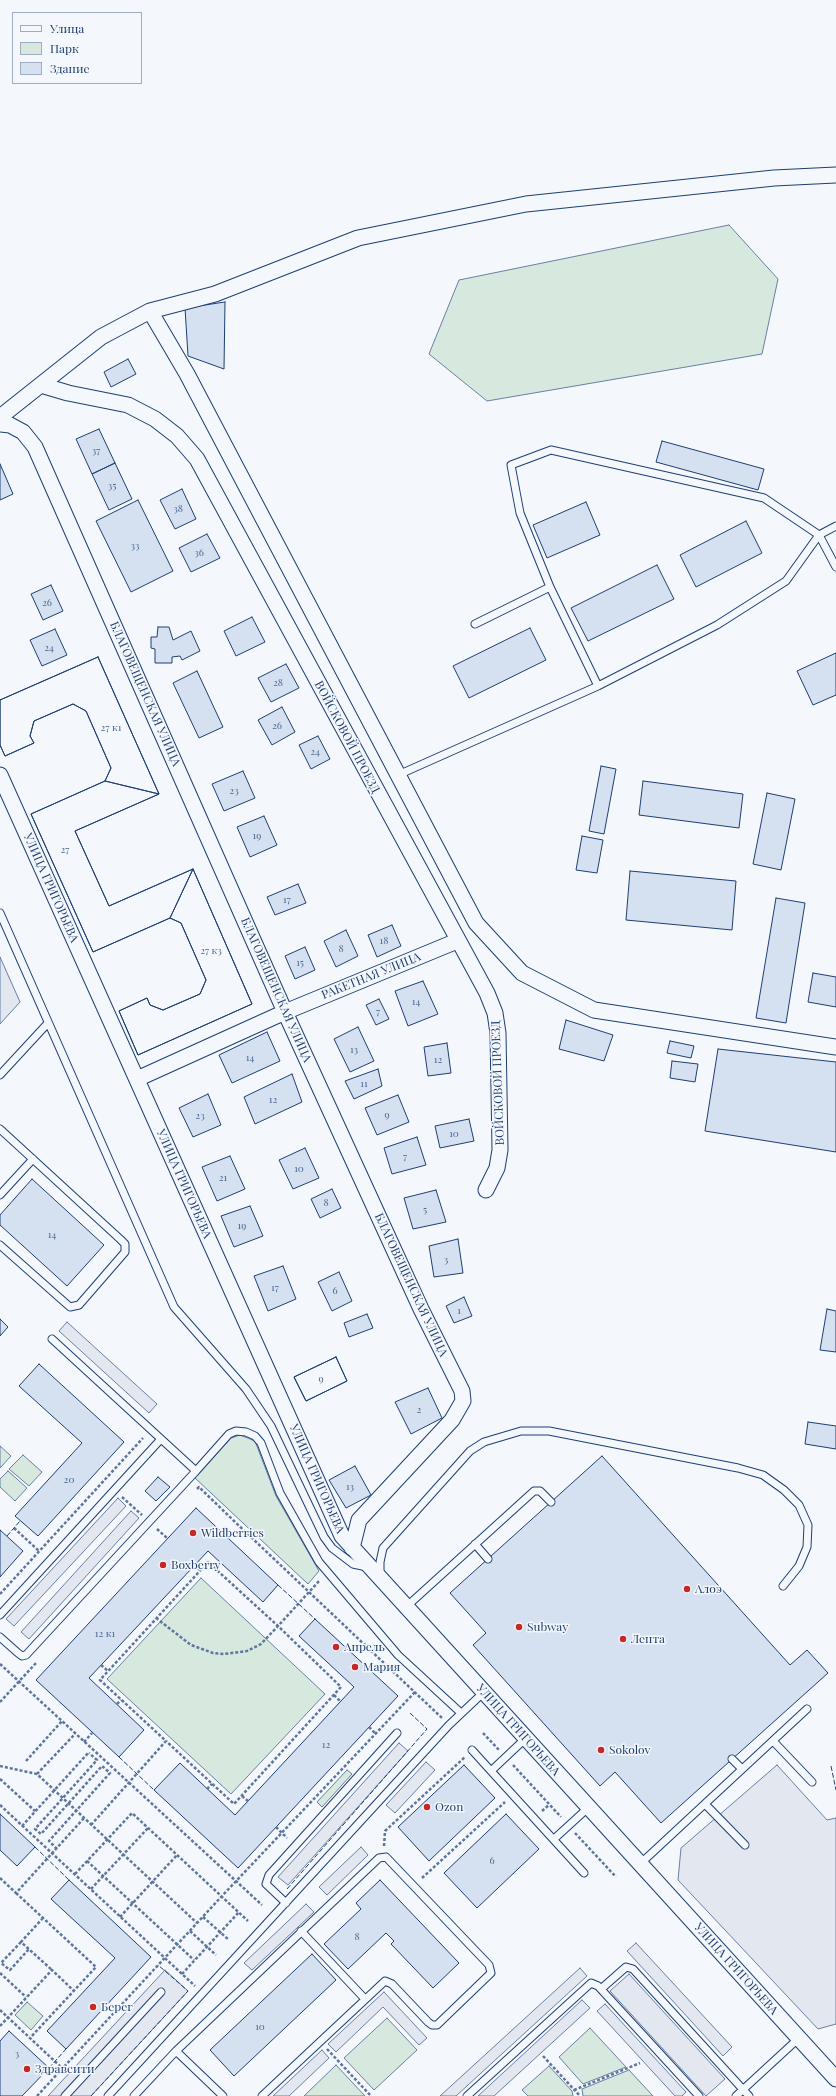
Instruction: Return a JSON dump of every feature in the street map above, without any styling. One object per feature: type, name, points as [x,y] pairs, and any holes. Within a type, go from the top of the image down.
[{"type":"street","points":[[0,417],[100,337],[150,311],[215,294],[358,238],[511,207],[774,178],[836,175]]},
{"type":"street","points":[[150,311],[187,374],[476,923],[522,973],[594,1010],[836,1047]]},
{"type":"street","name":"ВОЙСКОВОЙ ПРОЕЗД","points":[[41,385],[68,393],[128,405],[155,419],[177,436],[197,459],[457,941],[487,993],[496,1020],[500,1150],[497,1168],[486,1190]]},
{"type":"street","name":"БЛАГОВЕЩЕНСКАЯ УЛИЦА","points":[[0,424],[10,425],[23,432],[35,447],[285,1012],[421,1309],[462,1390],[462,1402],[452,1420],[359,1520],[352,1548]]},
{"type":"street","name":"УЛИЦА ГРИГОРЬЕВА","points":[[0,775],[342,1536],[836,2079]]},
{"type":"street","name":"РАКЕТНАЯ УЛИЦА","points":[[137,1078],[285,1012],[457,941]]},
{"type":"lane","points":[[598,686],[550,587],[520,513],[511,465],[551,450],[764,498],[819,536],[836,567]]},
{"type":"lane","points":[[397,775],[598,686],[717,625],[786,582],[819,536],[836,526]]},
{"type":"lane","points":[[475,624],[550,587]]},
{"type":"lane","points":[[0,913],[174,1307],[246,1389],[271,1426],[324,1537],[332,1548],[353,1564],[376,1574],[383,1548],[470,1451],[497,1437],[528,1431],[556,1433],[738,1468],[763,1475],[784,1490],[799,1505],[808,1525],[807,1547],[799,1566],[783,1586]]},
{"type":"lane","points":[[0,1075],[48,1023]]},
{"type":"lane","points":[[0,1128],[120,1239],[125,1244],[125,1252],[78,1305],[70,1307],[0,1245]]},
{"type":"lane","points":[[0,1195],[33,1159]]},
{"type":"lane","points":[[52,1339],[196,1471]]},
{"type":"lane","points":[[0,1637],[22,1656],[26,1655],[229,1434],[236,1431],[246,1432],[255,1436],[261,1443],[280,1493],[319,1562],[398,1654],[461,1713]]},
{"type":"lane","points":[[0,1615],[161,1439]]},
{"type":"lane","points":[[406,1607],[534,1491],[540,1490],[551,1502]]},
{"type":"lane","points":[[475,1544],[488,1559]]},
{"type":"lane","points":[[108,2096],[449,1725],[484,1692]]},
{"type":"lane","points":[[640,1864],[807,1709]]},
{"type":"lane","points":[[286,1903],[266,1884],[266,1879],[397,1733]]},
{"type":"lane","points":[[491,1771],[526,1738]]},
{"type":"lane","points":[[773,1741],[812,1782]]},
{"type":"lane","points":[[472,1750],[584,1873]]},
{"type":"lane","points":[[732,1759],[742,1769]]},
{"type":"lane","points":[[705,1804],[745,1845]]},
{"type":"lane","points":[[554,1839],[588,1807]]},
{"type":"lane","points":[[134,2096],[176,2051],[301,1931],[382,1856],[390,1860],[489,1965],[492,1973],[436,2025],[432,2026],[389,1982],[382,1983],[262,2096]]},
{"type":"lane","points":[[301,1931],[365,1999]]},
{"type":"lane","points":[[601,1989],[624,1968],[629,1966],[749,2096]]},
{"type":"lane","points":[[466,2096],[588,1985],[594,1983],[699,2096]]},
{"type":"lane","points":[[65,2096],[161,1992]]},
{"type":"lane","points":[[736,2096],[799,2038]]},
{"type":"lane","points":[[176,2051],[223,2096]]},
{"type":"path","points":[[0,1594],[144,1437]]},
{"type":"path","points":[[104,1480],[167,1538]]},
{"type":"path","points":[[194,1493],[198,1487],[449,1725]]},
{"type":"path","points":[[153,1536],[164,1525]]},
{"type":"path","points":[[14,1528],[39,1551]]},
{"type":"path","points":[[208,1562],[278,1626],[341,1687],[234,1804],[100,1680],[200,1570],[208,1562]]},
{"type":"path","points":[[194,1565],[200,1570]]},
{"type":"path","points":[[156,1618],[190,1644],[213,1653],[224,1654],[247,1651],[261,1644],[327,1572]]},
{"type":"path","points":[[0,1702],[41,1658]]},
{"type":"path","points":[[0,1664],[262,1905]]},
{"type":"path","points":[[101,1665],[108,1671]]},
{"type":"path","points":[[37,2096],[203,1916],[415,1692]]},
{"type":"path","points":[[334,1695],[340,1702]]},
{"type":"path","points":[[117,1704],[121,1700]]},
{"type":"path","points":[[26,1761],[62,1721]]},
{"type":"path","points":[[84,1742],[92,1732]]},
{"type":"path","points":[[483,1733],[616,1877]]},
{"type":"path","points":[[37,1774],[75,1734]]},
{"type":"path","points":[[91,1825],[166,1741]]},
{"type":"path","points":[[22,1826],[92,1749]]},
{"type":"path","points":[[382,1856],[385,1832],[472,1750]]},
{"type":"path","points":[[57,1848],[49,1841],[110,1773],[102,1766],[41,1834],[35,1829],[97,1760],[89,1753]]},
{"type":"path","points":[[0,1766],[37,1774],[197,1923]]},
{"type":"path","points":[[0,1779],[36,1811]]},
{"type":"path","points":[[208,1789],[212,1784]]},
{"type":"path","points":[[425,1875],[513,1794]]},
{"type":"path","points":[[242,1796],[248,1801]]},
{"type":"path","points":[[0,1805],[203,1993]]},
{"type":"path","points":[[75,1874],[132,1813],[248,1921]]},
{"type":"path","points":[[16,1893],[84,1818]]},
{"type":"path","points":[[276,1827],[296,1846]]},
{"type":"path","points":[[91,1889],[148,1828]]},
{"type":"path","points":[[120,1917],[177,1855]]},
{"type":"path","points":[[88,1861],[194,1960]]},
{"type":"path","points":[[0,1878],[96,1967],[30,2038]]},
{"type":"path","points":[[182,1974],[239,1912]]},
{"type":"path","points":[[203,1916],[229,1940]]},
{"type":"path","points":[[29,1949],[10,1970],[1,1963],[43,1918]]},
{"type":"path","points":[[190,1930],[216,1955]]},
{"type":"path","points":[[21,1942],[74,1991]]},
{"type":"path","points":[[0,2026],[52,1970]]},
{"type":"path","points":[[0,1974],[26,1997]]},
{"type":"path","points":[[0,2010],[62,2068]]},
{"type":"path","points":[[320,2042],[371,2096]]},
{"type":"path","points":[[543,2056],[580,2096]]},
{"type":"path","points":[[574,2090],[640,2063]]},
{"type":"green space","points":[[729,225],[778,279],[762,354],[487,401],[429,354],[459,280]]},
{"type":"green space","points":[[240,1435],[255,1441],[276,1496],[319,1571],[308,1584],[195,1478],[231,1438]]},
{"type":"green space","points":[[0,1446],[11,1456],[0,1468]]},
{"type":"green space","points":[[23,1455],[42,1472],[29,1486],[9,1469]]},
{"type":"green space","points":[[8,1471],[27,1488],[15,1501],[0,1487],[0,1479]]},
{"type":"green space","points":[[201,1578],[325,1694],[231,1794],[107,1679]]},
{"type":"green space","points":[[347,1770],[352,1774],[322,1807],[317,1802]]},
{"type":"green space","points":[[27,2002],[43,2016],[31,2030],[15,2015]]},
{"type":"green space","points":[[387,2018],[417,2050],[374,2090],[344,2058]]},
{"type":"green space","points":[[590,2028],[626,2067],[583,2084],[559,2057]]},
{"type":"green space","points":[[336,2065],[365,2096],[304,2096]]},
{"type":"green space","points":[[549,2066],[572,2091],[573,2096],[528,2096],[522,2090]]},
{"type":"green space","points":[[629,2070],[653,2096],[583,2096],[582,2089]]},
{"type":"shaded area","points":[[0,957],[20,1002],[0,1024]]},
{"type":"shaded area","points":[[67,1322],[157,1404],[149,1413],[59,1331]]},
{"type":"shaded area","points":[[118,1498],[126,1506],[14,1626],[6,1619]]},
{"type":"shaded area","points":[[131,1511],[139,1518],[29,1639],[21,1632]]},
{"type":"shaded area","points":[[399,1743],[408,1751],[288,1885],[278,1877]]},
{"type":"shaded area","points":[[426,1762],[435,1770],[395,1813],[386,1805]]},
{"type":"shaded area","points":[[777,1765],[827,1820],[836,1818],[836,2024],[818,2029],[678,1880],[681,1848]]},
{"type":"shaded area","points":[[361,1847],[368,1855],[327,1895],[319,1887]]},
{"type":"shaded area","points":[[306,1904],[314,1912],[252,1970],[244,1963]]},
{"type":"shaded area","points":[[636,1943],[732,2047],[723,2056],[627,1951]]},
{"type":"shaded area","points":[[580,1968],[587,1976],[456,2096],[440,2096]]},
{"type":"shaded area","points":[[165,1970],[188,1991],[91,2096],[48,2096]]},
{"type":"shaded area","points":[[629,1974],[725,2079],[706,2096],[610,1991]]},
{"type":"shaded area","points":[[384,1992],[427,2038],[419,2045],[383,2007],[336,2052],[328,2044]]},
{"type":"shaded area","points":[[582,2000],[590,2008],[494,2096],[478,2096]]},
{"type":"shaded area","points":[[605,2004],[686,2092],[682,2096],[675,2096],[597,2011]]},
{"type":"shaded area","points":[[322,2050],[329,2058],[289,2096],[273,2096]]},
{"type":"building","points":[[225,302],[224,369],[188,356],[185,308]]},
{"type":"building","points":[[128,359],[136,374],[111,387],[104,372]]},
{"type":"building","points":[[99,429],[115,463],[92,474],[76,439]]},
{"type":"building","points":[[662,441],[764,469],[758,490],[656,462]]},
{"type":"building","points":[[115,463],[132,499],[109,510],[92,474]]},
{"type":"building","points":[[0,464],[13,494],[0,500]]},
{"type":"building","points":[[182,489],[196,519],[175,529],[160,500]]},
{"type":"building","points":[[138,500],[173,571],[131,592],[96,521]]},
{"type":"building","points":[[586,502],[600,535],[547,558],[533,525]]},
{"type":"building","points":[[746,521],[762,553],[696,587],[680,555]]},
{"type":"building","points":[[207,534],[220,558],[191,572],[179,548]]},
{"type":"building","points":[[657,565],[674,599],[588,641],[571,608]]},
{"type":"building","points":[[51,585],[63,611],[43,620],[31,594]]},
{"type":"building","points":[[252,617],[265,642],[236,656],[224,631]]},
{"type":"building","points":[[158,627],[169,627],[173,640],[191,631],[200,651],[182,660],[180,656],[172,657],[172,663],[155,663],[155,649],[151,648],[151,637],[157,637]]},
{"type":"building","points":[[530,628],[546,660],[469,698],[453,666]]},
{"type":"building","points":[[55,629],[67,655],[42,666],[30,640]]},
{"type":"building","points":[[836,653],[836,695],[813,705],[797,671]]},
{"type":"building","points":[[98,657],[159,794],[75,831],[109,906],[193,869],[252,1004],[138,1055],[119,1011],[147,998],[150,1005],[163,1010],[200,994],[206,980],[181,923],[170,918],[93,952],[31,814],[105,781],[111,768],[86,711],[73,704],[34,721],[30,736],[34,743],[5,756],[0,745],[0,700]]},
{"type":"building","points":[[98,657],[159,794],[105,781],[111,768],[86,711],[73,704],[34,721],[30,736],[34,743],[5,756],[0,745],[0,700]]},
{"type":"building","points":[[286,664],[299,688],[271,702],[258,678]]},
{"type":"building","points":[[197,671],[223,727],[199,738],[173,683]]},
{"type":"building","points":[[282,707],[295,732],[272,745],[258,720]]},
{"type":"building","points":[[318,736],[330,759],[311,769],[299,745]]},
{"type":"building","points":[[601,766],[616,769],[604,834],[589,831]]},
{"type":"building","points":[[243,771],[255,798],[224,811],[212,784]]},
{"type":"building","points":[[105,781],[159,794],[75,831],[109,906],[193,869],[170,918],[93,952],[31,814]]},
{"type":"building","points":[[643,781],[743,794],[739,828],[639,815]]},
{"type":"building","points":[[767,793],[795,799],[781,870],[753,864]]},
{"type":"building","points":[[264,816],[277,845],[250,857],[237,827]]},
{"type":"building","points":[[582,836],[603,840],[597,873],[576,870]]},
{"type":"building","points":[[193,869],[252,1004],[138,1055],[119,1011],[147,998],[150,1005],[163,1010],[200,994],[206,980],[181,923],[170,918]]},
{"type":"building","points":[[630,871],[736,881],[732,930],[626,920]]},
{"type":"building","points":[[298,884],[306,903],[275,915],[267,897]]},
{"type":"building","points":[[776,898],[805,903],[786,1023],[756,1018]]},
{"type":"building","points":[[392,925],[401,946],[377,957],[368,935]]},
{"type":"building","points":[[346,930],[358,956],[336,967],[324,941]]},
{"type":"building","points":[[305,947],[315,970],[295,979],[285,956]]},
{"type":"building","points":[[813,973],[836,977],[836,1007],[808,1002]]},
{"type":"building","points":[[423,981],[438,1014],[408,1026],[395,991]]},
{"type":"building","points":[[379,999],[389,1019],[376,1025],[366,1005]]},
{"type":"building","points":[[566,1020],[613,1035],[604,1061],[559,1049]]},
{"type":"building","points":[[358,1027],[374,1061],[350,1072],[334,1039]]},
{"type":"building","points":[[267,1032],[280,1061],[232,1083],[219,1055]]},
{"type":"building","points":[[670,1041],[694,1046],[691,1058],[667,1053]]},
{"type":"building","points":[[447,1043],[451,1073],[428,1076],[424,1047]]},
{"type":"building","points":[[718,1049],[836,1062],[836,1152],[705,1131]]},
{"type":"building","points":[[672,1061],[698,1064],[695,1082],[670,1078]]},
{"type":"building","points":[[378,1069],[382,1086],[354,1099],[345,1081]]},
{"type":"building","points":[[292,1074],[302,1102],[255,1124],[244,1097]]},
{"type":"building","points":[[208,1094],[221,1125],[193,1137],[179,1108]]},
{"type":"building","points":[[398,1095],[409,1122],[377,1135],[365,1108]]},
{"type":"building","points":[[469,1119],[474,1141],[440,1148],[435,1126]]},
{"type":"building","points":[[417,1137],[426,1165],[392,1174],[384,1148]]},
{"type":"building","points":[[305,1148],[319,1178],[293,1189],[279,1160]]},
{"type":"building","points":[[230,1156],[245,1189],[217,1201],[202,1167]]},
{"type":"building","points":[[32,1179],[104,1245],[67,1286],[0,1225],[0,1215]]},
{"type":"building","points":[[332,1189],[341,1208],[320,1218],[311,1199]]},
{"type":"building","points":[[436,1190],[446,1222],[413,1229],[404,1198]]},
{"type":"building","points":[[250,1206],[263,1236],[234,1247],[221,1216]]},
{"type":"building","points":[[458,1239],[463,1273],[434,1277],[429,1246]]},
{"type":"building","points":[[283,1266],[296,1299],[268,1311],[254,1276]]},
{"type":"building","points":[[339,1272],[352,1301],[332,1311],[318,1282]]},
{"type":"building","points":[[464,1297],[472,1316],[454,1323],[446,1306]]},
{"type":"building","points":[[827,1309],[836,1311],[836,1352],[820,1350]]},
{"type":"building","points":[[367,1314],[373,1328],[349,1337],[344,1323]]},
{"type":"building","points":[[0,1319],[8,1327],[0,1336]]},
{"type":"building","points":[[336,1357],[347,1381],[306,1401],[294,1377]]},
{"type":"building","points":[[336,1357],[347,1381],[306,1401],[294,1377]]},
{"type":"building","points":[[39,1364],[124,1442],[38,1536],[15,1516],[82,1443],[19,1386]]},
{"type":"building","points":[[428,1388],[442,1418],[411,1434],[395,1402]]},
{"type":"building","points":[[808,1422],[836,1426],[836,1449],[805,1444]]},
{"type":"building","name":"Лента","points":[[602,1456],[790,1665],[807,1650],[828,1673],[661,1823],[615,1772],[600,1786],[473,1645],[486,1633],[450,1593]]},
{"type":"building","points":[[355,1466],[371,1495],[346,1508],[329,1480]]},
{"type":"building","points":[[158,1477],[170,1487],[156,1501],[145,1491]]},
{"type":"building","points":[[196,1508],[278,1585],[263,1602],[208,1551],[89,1678],[144,1730],[119,1757],[36,1680]]},
{"type":"building","points":[[0,1530],[23,1551],[0,1577]]},
{"type":"building","points":[[315,1619],[398,1696],[238,1868],[154,1790],[180,1763],[235,1815],[354,1687],[299,1636]]},
{"type":"building","points":[[464,1765],[495,1798],[429,1861],[398,1827]]},
{"type":"building","points":[[0,1814],[35,1847],[17,1866],[0,1850]]},
{"type":"building","points":[[506,1814],[539,1849],[477,1908],[444,1873]]},
{"type":"building","points":[[69,1880],[151,1957],[66,2049],[47,2031],[115,1958],[51,1899]]},
{"type":"building","points":[[380,1880],[459,1963],[433,1988],[391,1944],[394,1941],[386,1933],[348,1969],[324,1944],[361,1909],[356,1903]]},
{"type":"building","points":[[312,1954],[336,1980],[234,2076],[210,2050]]},
{"type":"building","points":[[9,2031],[49,2068],[22,2096],[0,2096],[0,2041]]},
{"type":"fence","points":[[7,1536],[20,1521]]},
{"type":"fence","points":[[278,1585],[315,1619]]},
{"type":"fence","points":[[287,1889],[427,1729],[410,1713]]},
{"type":"fence","points":[[119,1757],[154,1790]]},
{"type":"fence","points":[[831,1766],[836,1790]]},
{"type":"fence","points":[[35,1847],[69,1880]]},
{"type":"fence","points":[[91,2096],[188,1991],[158,1965]]},
{"type":"fence","points":[[49,2068],[66,2049]]},
{"type":"place","name":"Wildberries","points":[[193,1533]]},
{"type":"place","name":"Boxberry","points":[[163,1565]]},
{"type":"place","name":"Алоэ","points":[[687,1589]]},
{"type":"place","name":"Subway","points":[[519,1627]]},
{"type":"place","name":"Лента","points":[[623,1639]]},
{"type":"place","name":"Апрель","points":[[336,1647]]},
{"type":"place","name":"Мария","points":[[355,1667]]},
{"type":"place","name":"Sokolov","points":[[601,1750]]},
{"type":"place","name":"Ozon","points":[[427,1807]]},
{"type":"place","name":"Берег","points":[[93,2007]]},
{"type":"place","name":"Здравсити","points":[[27,2069]]}]
